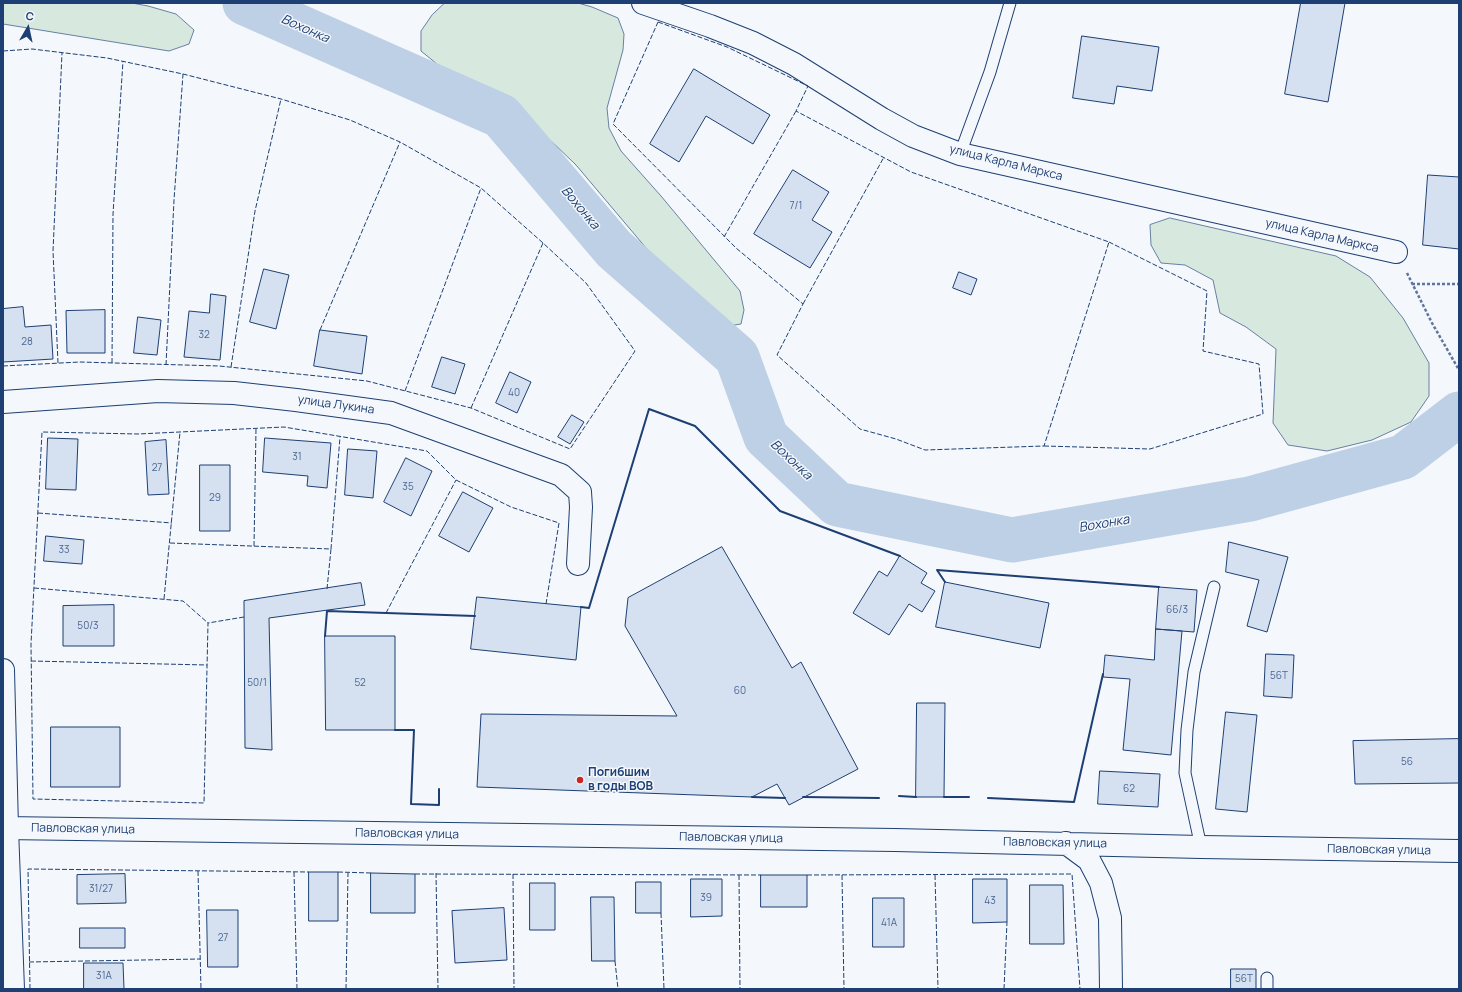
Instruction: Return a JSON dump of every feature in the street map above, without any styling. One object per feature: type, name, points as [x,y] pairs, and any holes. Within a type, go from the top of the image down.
[{"type":"street","name":"улица Карла Маркса","points":[[643,3],[710,26],[753,43],[794,64],[882,119],[913,136],[960,154],[1396,252]]},
{"type":"street","name":"улица Лукина","points":[[3,402],[158,391],[234,393],[391,413],[561,475],[580,492],[581,507],[578,564]]},
{"type":"street","points":[[3,670],[5,828],[13,989]]},
{"type":"street","name":"Павловская улица","points":[[5,828],[896,840],[1459,851]]},
{"type":"street","points":[[1066,844],[1089,860],[1101,883],[1110,918],[1112,989]]},
{"type":"lane","points":[[960,154],[990,72],[1010,3]]},
{"type":"lane","points":[[1201,847],[1185,773],[1187,730],[1194,672],[1214,587]]},
{"type":"path","points":[[1396,252],[1432,323],[1459,370]]},
{"type":"path","points":[[1412,284],[1459,284]]},
{"type":"shaded area","points":[[3,3],[132,3],[176,14],[194,30],[189,44],[169,51],[3,24]]},
{"type":"shaded area","points":[[445,3],[578,3],[618,18],[624,34],[623,50],[607,108],[609,128],[621,151],[661,196],[740,291],[744,310],[741,324],[722,327],[668,274],[576,165],[522,113],[453,77],[421,51],[421,31],[432,15]]},
{"type":"shaded area","points":[[1170,218],[1336,256],[1370,277],[1403,318],[1429,363],[1429,396],[1411,422],[1372,440],[1327,451],[1288,445],[1273,423],[1276,349],[1246,327],[1220,313],[1213,280],[1185,265],[1161,263],[1151,245],[1150,225]]},
{"type":"building","points":[[1301,3],[1345,3],[1328,102],[1285,94]]},
{"type":"building","points":[[1082,36],[1159,47],[1152,91],[1117,86],[1114,104],[1073,98]]},
{"type":"building","points":[[694,69],[770,115],[753,144],[706,116],[679,162],[650,144]]},
{"type":"building","points":[[793,170],[829,192],[812,220],[832,232],[810,268],[754,234]]},
{"type":"building","points":[[1428,175],[1459,177],[1459,249],[1423,245]]},
{"type":"building","points":[[264,269],[289,275],[276,329],[250,322]]},
{"type":"building","points":[[959,272],[977,279],[971,295],[953,288]]},
{"type":"building","points":[[211,294],[226,296],[220,360],[184,357],[189,311],[209,313]]},
{"type":"building","points":[[23,307],[25,327],[51,325],[53,359],[3,362],[3,309]]},
{"type":"building","points":[[105,310],[105,353],[67,353],[66,311]]},
{"type":"building","points":[[138,317],[161,320],[157,355],[134,353]]},
{"type":"building","points":[[320,330],[367,336],[362,374],[314,366]]},
{"type":"building","points":[[442,357],[465,364],[455,394],[432,387]]},
{"type":"building","points":[[510,372],[531,382],[517,413],[496,403]]},
{"type":"building","points":[[572,415],[584,422],[570,444],[558,437]]},
{"type":"building","points":[[48,438],[78,439],[76,490],[46,489]]},
{"type":"building","points":[[265,438],[331,443],[327,488],[307,486],[308,476],[263,472]]},
{"type":"building","points":[[166,440],[169,494],[148,495],[145,442]]},
{"type":"building","points":[[348,449],[377,451],[373,498],[345,495]]},
{"type":"building","points":[[406,458],[432,471],[411,516],[384,502]]},
{"type":"building","points":[[200,465],[230,465],[230,531],[200,531]]},
{"type":"building","points":[[463,492],[493,508],[469,552],[439,536]]},
{"type":"building","points":[[46,536],[84,540],[82,564],[44,561]]},
{"type":"building","points":[[1229,542],[1288,557],[1267,632],[1247,626],[1259,580],[1226,572]]},
{"type":"building","points":[[722,547],[792,668],[801,662],[858,769],[789,805],[777,784],[752,797],[477,787],[481,714],[677,716],[625,626],[628,598]]},
{"type":"building","points":[[900,556],[927,573],[921,583],[935,591],[922,612],[909,604],[889,635],[853,613],[879,571],[887,576]]},
{"type":"building","points":[[945,582],[1049,603],[1040,648],[936,627]]},
{"type":"building","points":[[361,583],[365,605],[269,618],[272,750],[245,748],[244,601]]},
{"type":"building","points":[[1159,587],[1197,590],[1194,632],[1156,629]]},
{"type":"building","points":[[477,597],[581,607],[576,660],[471,649]]},
{"type":"building","points":[[114,605],[114,646],[63,646],[63,606]]},
{"type":"building","points":[[1156,629],[1182,631],[1171,755],[1123,750],[1130,679],[1103,677],[1105,655],[1154,660]]},
{"type":"building","points":[[325,636],[395,636],[395,730],[326,730]]},
{"type":"building","points":[[1266,654],[1294,655],[1292,698],[1264,696]]},
{"type":"building","points":[[917,703],[945,703],[944,797],[916,797]]},
{"type":"building","points":[[1226,712],[1257,715],[1247,812],[1216,809]]},
{"type":"building","points":[[51,727],[120,727],[120,787],[51,787]]},
{"type":"building","points":[[1459,739],[1459,783],[1355,784],[1353,741]]},
{"type":"building","points":[[1100,771],[1160,774],[1158,807],[1098,804]]},
{"type":"building","points":[[309,872],[338,872],[338,921],[309,921]]},
{"type":"building","points":[[371,873],[415,874],[415,913],[371,913]]},
{"type":"building","points":[[125,874],[126,903],[77,904],[77,875]]},
{"type":"building","points":[[761,875],[807,875],[807,907],[761,907]]},
{"type":"building","points":[[691,879],[722,879],[722,916],[691,917]]},
{"type":"building","points":[[973,879],[1007,879],[1007,922],[973,923]]},
{"type":"building","points":[[636,882],[661,882],[661,913],[636,913]]},
{"type":"building","points":[[530,883],[555,883],[555,930],[530,930]]},
{"type":"building","points":[[1030,885],[1063,885],[1064,944],[1030,944]]},
{"type":"building","points":[[591,897],[614,897],[615,961],[592,961]]},
{"type":"building","points":[[873,898],[904,898],[904,947],[873,947]]},
{"type":"building","points":[[504,908],[507,960],[455,963],[452,911]]},
{"type":"building","points":[[207,910],[238,910],[238,967],[208,967]]},
{"type":"building","points":[[80,928],[125,928],[125,948],[80,948]]},
{"type":"building","points":[[84,963],[123,963],[124,989],[84,989]]},
{"type":"building","points":[[1231,969],[1256,969],[1256,989],[1231,989]]},
{"type":"waterway","name":"Вохонка","points":[[245,3],[501,116],[614,249],[737,357],[766,437],[837,504],[1012,540],[1250,499],[1403,457],[1459,414]]},
{"type":"fence","points":[[658,22],[727,47],[808,86],[796,111],[911,172],[1109,242],[1044,446],[925,450],[896,439],[860,429],[777,355],[803,304],[736,248],[613,124],[658,22]]},
{"type":"fence","points":[[3,51],[32,49],[107,58],[183,74],[281,99],[350,120],[400,142],[481,188],[543,243],[586,283],[635,351],[570,449],[471,408],[367,381],[219,366],[80,362],[3,366]]},
{"type":"fence","points":[[58,363],[53,251],[62,53]]},
{"type":"fence","points":[[112,363],[113,214],[123,61]]},
{"type":"fence","points":[[166,365],[174,200],[183,74]]},
{"type":"fence","points":[[231,367],[255,211],[281,99]]},
{"type":"fence","points":[[724,237],[796,111]]},
{"type":"fence","points":[[320,330],[400,142]]},
{"type":"fence","points":[[803,304],[884,157]]},
{"type":"fence","points":[[405,391],[481,188]]},
{"type":"fence","points":[[1044,446],[1150,449],[1263,414],[1259,364],[1203,351],[1207,291],[1109,242]]},
{"type":"fence","points":[[471,408],[543,243]]},
{"type":"fence","points":[[244,617],[208,623],[204,803],[33,799],[31,644],[42,432],[138,434],[284,427],[427,451],[456,480],[511,507],[559,523],[546,604]]},
{"type":"fence","points":[[254,546],[256,429]]},
{"type":"fence","points":[[164,599],[180,432]]},
{"type":"fence","points":[[170,543],[331,549],[340,437]]},
{"type":"fence","points":[[386,613],[456,480]]},
{"type":"fence","points":[[38,513],[172,523]]},
{"type":"fence","points":[[327,589],[331,549]]},
{"type":"fence","points":[[34,588],[183,601],[208,623]]},
{"type":"fence","points":[[31,661],[207,665]]},
{"type":"fence","points":[[30,989],[28,869],[309,872]]},
{"type":"fence","points":[[198,871],[201,989]]},
{"type":"fence","points":[[294,872],[297,989]]},
{"type":"fence","points":[[338,872],[371,873]]},
{"type":"fence","points":[[346,989],[348,873]]},
{"type":"fence","points":[[436,873],[438,989]]},
{"type":"fence","points":[[415,874],[761,875]]},
{"type":"fence","points":[[513,874],[514,989]]},
{"type":"fence","points":[[807,875],[1072,874],[1080,989]]},
{"type":"fence","points":[[739,875],[740,989]]},
{"type":"fence","points":[[842,875],[844,989]]},
{"type":"fence","points":[[935,875],[938,989]]},
{"type":"fence","points":[[661,913],[664,989]]},
{"type":"fence","points":[[1004,989],[1007,922]]},
{"type":"fence","points":[[29,962],[200,959]]},
{"type":"fence","points":[[615,961],[618,989]]},
{"type":"wall","points":[[581,607],[589,608],[649,409],[695,426],[780,511],[900,556]]},
{"type":"wall","points":[[945,582],[937,570],[1159,587]]},
{"type":"wall","points":[[325,636],[327,611],[475,616]]},
{"type":"wall","points":[[988,798],[1074,802],[1103,674]]},
{"type":"wall","points":[[395,730],[414,730],[411,804],[439,805],[439,789]]},
{"type":"wall","points":[[899,796],[916,797]]},
{"type":"wall","points":[[752,797],[785,798]]},
{"type":"wall","points":[[803,797],[879,798]]},
{"type":"wall","points":[[944,797],[969,797]]},
{"type":"place","name":"Погибшим в годы ВОВ","points":[[580,780]]}]
